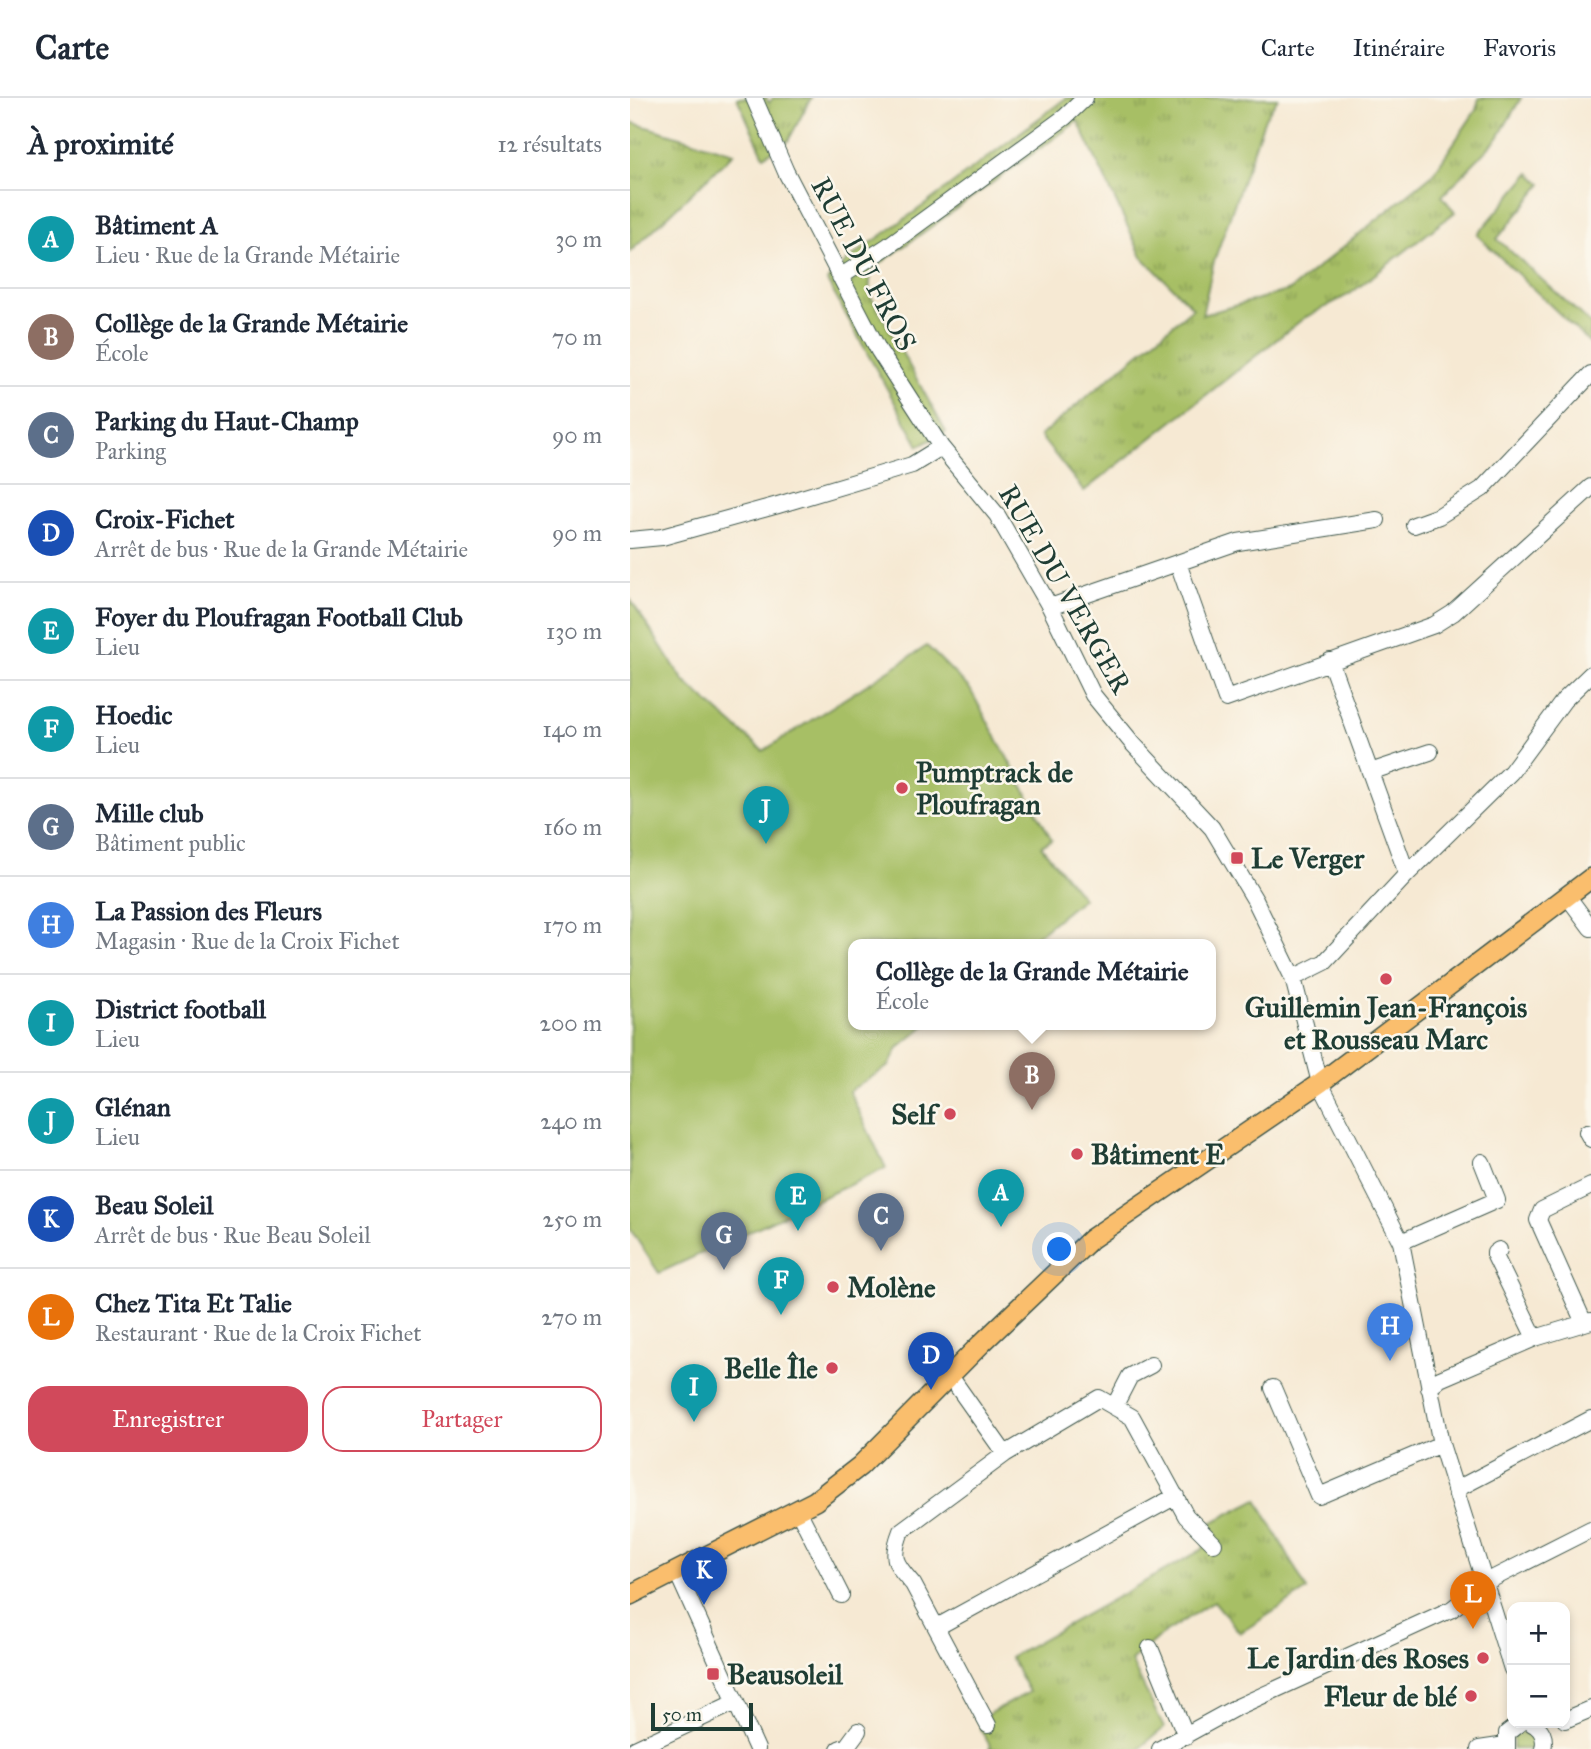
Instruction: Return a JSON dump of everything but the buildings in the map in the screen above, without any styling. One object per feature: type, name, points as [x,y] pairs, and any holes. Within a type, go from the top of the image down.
[{"type":"main road","points":[[630,1595],[815,1501],[859,1466],[1091,1239],[1320,1083],[1591,878]]},
{"type":"street","name":"RUE DU FROS","points":[[754,98],[786,172],[878,351],[942,447]]},
{"type":"street","points":[[840,277],[888,246],[1054,125],[1085,98]]},
{"type":"street","points":[[1415,525],[1439,516],[1482,489],[1591,374]]},
{"type":"street","points":[[630,540],[662,537],[778,505],[912,465],[942,447]]},
{"type":"street","name":"RUE DU VERGER","points":[[942,447],[997,515],[1050,607],[1093,695],[1133,744],[1212,828],[1255,900],[1293,978],[1320,1083],[1401,1242],[1441,1444],[1511,1665]]},
{"type":"street","points":[[1178,563],[1226,699],[1434,625],[1453,612],[1591,487]]},
{"type":"street","points":[[1050,607],[1238,542],[1377,520]]},
{"type":"street","points":[[1330,662],[1407,874]]},
{"type":"street","points":[[1293,978],[1325,962],[1407,874],[1511,772],[1564,700],[1591,674]]},
{"type":"street","points":[[1370,772],[1430,752]]},
{"type":"street","points":[[1568,897],[1591,928]]},
{"type":"street","points":[[1401,1242],[1497,1200],[1482,1162]]},
{"type":"street","points":[[1429,1388],[1440,1380],[1535,1338],[1588,1322],[1538,1220],[1542,1210],[1591,1186]]},
{"type":"street","points":[[1499,1250],[1494,1252],[1495,1256],[1535,1338]]},
{"type":"street","points":[[1114,1406],[1130,1376],[1151,1365]]},
{"type":"street","points":[[950,1376],[1004,1454]]},
{"type":"street","points":[[1273,1388],[1319,1496],[1441,1444]]},
{"type":"street","points":[[988,1725],[913,1584],[897,1565],[894,1549],[901,1531],[1004,1454],[1100,1398],[1132,1417],[1186,1516],[1214,1544]]},
{"type":"street","points":[[1455,1490],[1591,1419]]},
{"type":"street","points":[[937,1627],[1176,1496]]},
{"type":"street","points":[[798,1510],[841,1595]]},
{"type":"street","points":[[1150,1648],[1173,1744],[1233,1709],[1452,1609],[1486,1582],[1591,1529]]},
{"type":"street","points":[[677,1572],[757,1749]]},
{"type":"street","points":[[635,1749],[736,1702]]},
{"type":"street","points":[[1570,1718],[1591,1709]]},
{"type":"street","points":[[1479,1749],[1507,1747],[1507,1733],[1511,1728]]},
{"type":"street","points":[[1538,1728],[1544,1736],[1544,1749]]},
{"type":"street","points":[[839,1749],[847,1746],[858,1731]]},
{"type":"green space","points":[[737,98],[766,98],[769,103],[773,98],[811,98],[788,141],[764,156]]},
{"type":"green space","points":[[1066,98],[1278,98],[1265,118],[1214,261],[1202,315],[1290,290],[1433,174],[1476,110],[1479,98],[1521,98],[1498,138],[1442,196],[1455,212],[1350,294],[1304,318],[1084,491],[1040,436],[1193,308],[1142,257],[1078,121],[871,270],[869,293],[946,432],[919,446],[827,281],[850,258]]},
{"type":"green space","points":[[630,122],[734,153],[630,252]]},
{"type":"green space","points":[[1530,173],[1542,184],[1497,239],[1591,324],[1591,344],[1477,235]]},
{"type":"green space","points":[[630,599],[684,681],[763,751],[927,646],[970,689],[1052,840],[1041,846],[1083,898],[1033,939],[848,939],[848,1030],[920,1030],[898,1048],[889,1066],[849,1091],[886,1168],[659,1273],[630,1229]]},
{"type":"green space","points":[[1257,1499],[1307,1590],[1240,1633],[1214,1601],[1157,1638],[1131,1661],[1164,1728],[1138,1749],[989,1749],[991,1747],[980,1729],[990,1713],[1029,1692],[1010,1657],[1203,1549],[1211,1523]]},
{"type":"green space","points":[[1522,1728],[1535,1731],[1537,1749],[1513,1749],[1513,1735]]},
{"type":"place","name":"Pumptrack de Ploufragan","points":[[902,788]]},
{"type":"place","name":"Glénan","points":[[766,844]]},
{"type":"place","name":"Le Verger","points":[[1237,858]]},
{"type":"place","name":"Guillemin Jean-François et Rousseau Marc","points":[[1386,979]]},
{"type":"place","name":"Collège de la Grande Métairie","points":[[1032,1110]]},
{"type":"place","name":"Self","points":[[950,1114]]},
{"type":"place","name":"Bâtiment E","points":[[1077,1154]]},
{"type":"place","name":"Bâtiment A","points":[[1001,1227]]},
{"type":"place","name":"Foyer du Ploufragan Football Club","points":[[798,1231]]},
{"type":"place","name":"Parking du Haut-Champ","points":[[881,1251]]},
{"type":"place","name":"Mille club","points":[[724,1270]]},
{"type":"place","name":"Molène","points":[[833,1287]]},
{"type":"place","name":"Hoedic","points":[[781,1315]]},
{"type":"place","name":"La Passion des Fleurs","points":[[1390,1361]]},
{"type":"place","name":"Belle Île","points":[[832,1368]]},
{"type":"place","name":"Croix-Fichet","points":[[931,1390]]},
{"type":"place","name":"District football","points":[[694,1422]]},
{"type":"place","name":"Beau Soleil","points":[[704,1605]]},
{"type":"place","name":"Chez Tita Et Talie","points":[[1473,1629]]},
{"type":"place","name":"Le Jardin des Roses","points":[[1483,1658]]},
{"type":"place","name":"Beausoleil","points":[[713,1674]]},
{"type":"place","name":"Fleur de blé","points":[[1471,1696]]}]
